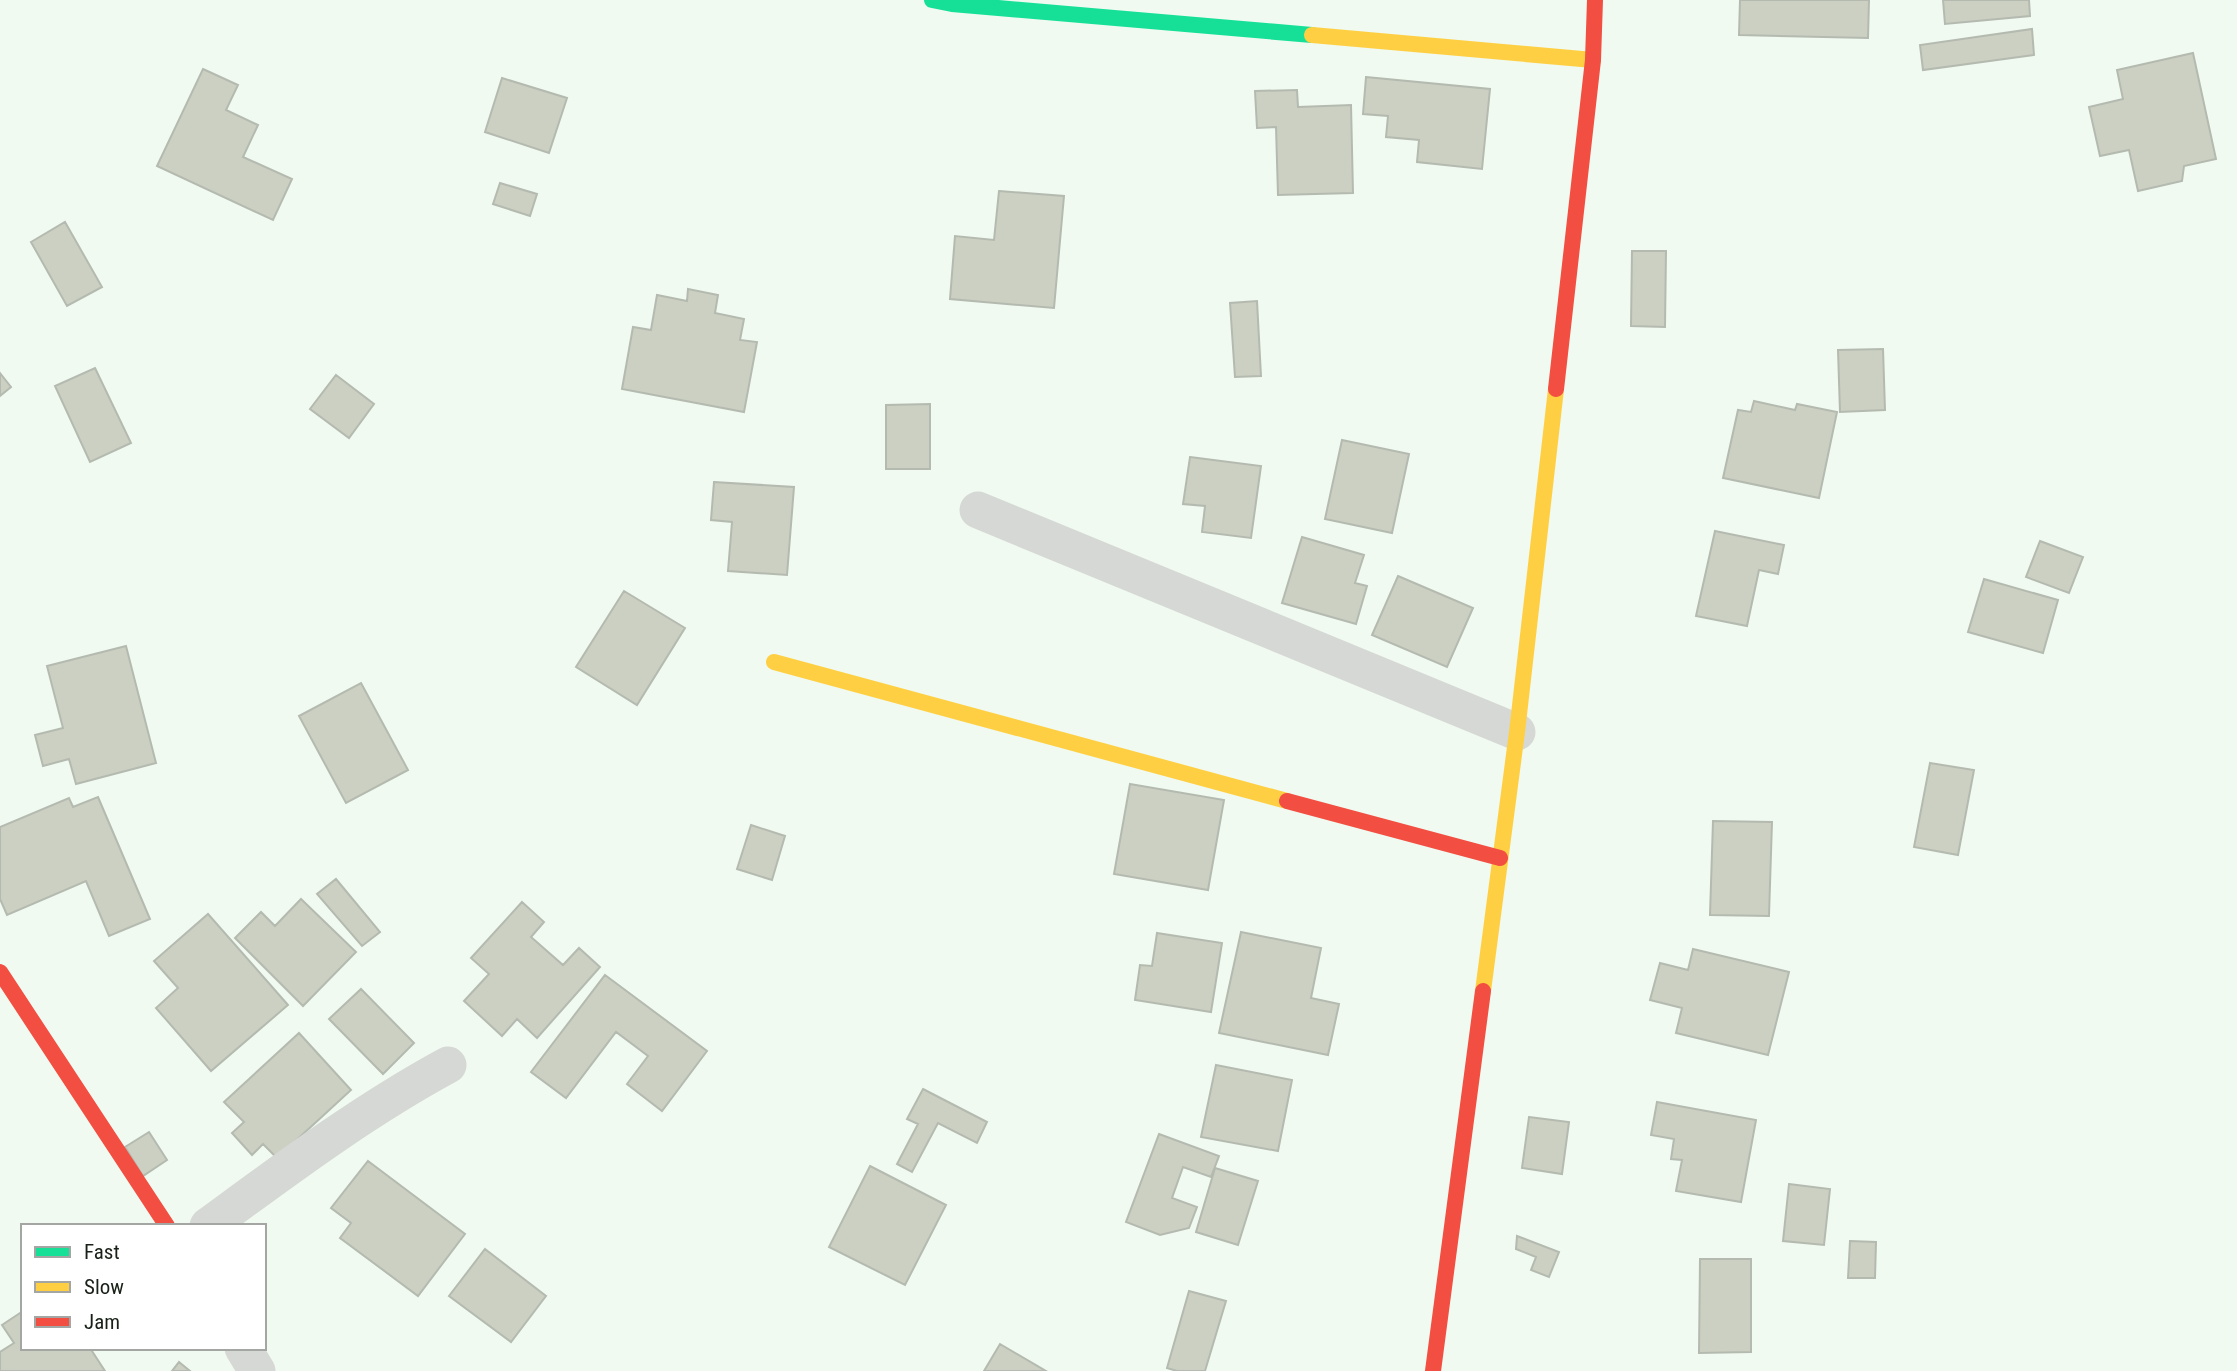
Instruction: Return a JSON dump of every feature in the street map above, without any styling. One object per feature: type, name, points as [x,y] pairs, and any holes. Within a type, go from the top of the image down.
[{"type":"street","points":[[932,0],[952,4],[1593,60]]},
{"type":"street","points":[[1433,1371],[1517,732],[1593,60],[1595,0]]},
{"type":"street","points":[[978,510],[1517,732]]},
{"type":"street","points":[[774,662],[1500,858]]},
{"type":"street","points":[[0,972],[166,1224]]},
{"type":"street","points":[[211,1224],[399,1091],[448,1065]]},
{"type":"street","points":[[244,1350],[257,1371]]},
{"type":"building","points":[[1740,0],[1869,0],[1868,38],[1739,35]]},
{"type":"building","points":[[1943,0],[2029,0],[2030,16],[1945,24]]},
{"type":"building","points":[[2032,29],[2034,55],[1923,70],[1920,45]]},
{"type":"building","points":[[2193,53],[2216,159],[2184,166],[2182,181],[2138,191],[2129,150],[2100,156],[2089,107],[2123,99],[2117,70]]},
{"type":"building","points":[[203,69],[238,85],[226,110],[258,125],[243,157],[292,179],[273,220],[157,166]]},
{"type":"building","points":[[1366,77],[1490,89],[1482,169],[1417,162],[1419,140],[1386,137],[1388,116],[1363,114]]},
{"type":"building","points":[[502,78],[567,98],[549,153],[485,132]]},
{"type":"building","points":[[1297,90],[1298,107],[1351,105],[1353,193],[1278,195],[1276,127],[1257,128],[1255,91]]},
{"type":"building","points":[[500,183],[537,194],[530,216],[493,204]]},
{"type":"building","points":[[999,191],[1064,196],[1054,308],[950,299],[955,236],[994,240]]},
{"type":"building","points":[[65,222],[102,287],[67,306],[31,242]]},
{"type":"building","points":[[1632,251],[1666,251],[1665,327],[1631,326]]},
{"type":"building","points":[[688,289],[718,295],[715,313],[744,319],[740,340],[757,342],[744,412],[622,389],[633,327],[651,330],[657,295],[687,301]]},
{"type":"building","points":[[1257,301],[1261,376],[1235,377],[1230,303]]},
{"type":"building","points":[[1883,349],[1885,410],[1840,412],[1838,350]]},
{"type":"building","points":[[95,368],[131,443],[90,462],[55,386]]},
{"type":"building","points":[[0,373],[11,387],[0,396]]},
{"type":"building","points":[[336,375],[374,404],[349,438],[310,409]]},
{"type":"building","points":[[1754,401],[1795,410],[1797,404],[1837,412],[1819,498],[1723,478],[1738,410],[1751,412]]},
{"type":"building","points":[[930,404],[930,469],[886,469],[886,405]]},
{"type":"building","points":[[1342,440],[1409,454],[1392,533],[1325,519]]},
{"type":"building","points":[[1190,457],[1261,466],[1251,538],[1202,532],[1205,506],[1183,504]]},
{"type":"building","points":[[714,482],[794,487],[787,575],[728,571],[732,522],[711,520]]},
{"type":"building","points":[[1715,531],[1784,545],[1778,574],[1759,570],[1747,626],[1696,616]]},
{"type":"building","points":[[1302,537],[1364,555],[1355,583],[1367,586],[1356,624],[1282,603]]},
{"type":"building","points":[[2040,541],[2083,557],[2069,593],[2026,577]]},
{"type":"building","points":[[1398,576],[1473,608],[1447,667],[1372,635]]},
{"type":"building","points":[[1984,579],[2058,600],[2043,653],[1968,632]]},
{"type":"building","points":[[624,591],[685,628],[637,705],[576,667]]},
{"type":"building","points":[[126,646],[156,763],[76,784],[69,759],[43,766],[35,735],[63,728],[47,666]]},
{"type":"building","points":[[361,683],[408,770],[346,803],[299,716]]},
{"type":"building","points":[[1930,763],[1974,770],[1958,855],[1914,847]]},
{"type":"building","points":[[1130,784],[1224,800],[1208,890],[1114,874]]},
{"type":"building","points":[[98,797],[150,919],[109,936],[86,881],[7,915],[0,899],[0,827],[69,798],[73,807]]},
{"type":"building","points":[[1713,821],[1772,822],[1769,916],[1710,915]]},
{"type":"building","points":[[751,825],[785,836],[772,880],[737,869]]},
{"type":"building","points":[[336,879],[380,932],[362,946],[317,894]]},
{"type":"building","points":[[301,899],[356,952],[303,1006],[235,938],[261,912],[275,926]]},
{"type":"building","points":[[522,902],[544,922],[531,937],[563,965],[579,948],[600,967],[537,1038],[517,1019],[502,1036],[464,1001],[489,974],[471,958]]},
{"type":"building","points":[[208,914],[288,1005],[211,1071],[156,1008],[178,988],[154,961]]},
{"type":"building","points":[[1241,932],[1321,948],[1311,998],[1339,1004],[1328,1055],[1219,1033]]},
{"type":"building","points":[[1157,933],[1222,943],[1211,1012],[1135,1000],[1140,965],[1152,966]]},
{"type":"building","points":[[1693,949],[1789,972],[1768,1055],[1676,1033],[1682,1008],[1650,1000],[1660,963],[1688,970]]},
{"type":"building","points":[[605,975],[707,1051],[662,1111],[627,1084],[648,1056],[616,1032],[566,1098],[531,1072]]},
{"type":"building","points":[[361,989],[414,1043],[383,1074],[329,1019]]},
{"type":"building","points":[[299,1033],[351,1090],[277,1158],[263,1144],[252,1155],[232,1133],[244,1122],[224,1102]]},
{"type":"building","points":[[1216,1065],[1292,1080],[1278,1151],[1201,1137]]},
{"type":"building","points":[[923,1089],[987,1122],[977,1143],[938,1123],[912,1172],[897,1164],[918,1124],[907,1119]]},
{"type":"building","points":[[1657,1102],[1756,1120],[1741,1202],[1676,1191],[1682,1160],[1671,1159],[1674,1139],[1651,1135]]},
{"type":"building","points":[[1529,1117],[1569,1122],[1562,1174],[1522,1168]]},
{"type":"building","points":[[149,1132],[167,1160],[143,1176],[125,1147]]},
{"type":"building","points":[[1159,1134],[1219,1156],[1211,1177],[1183,1167],[1172,1198],[1197,1207],[1189,1228],[1160,1235],[1126,1222]]},
{"type":"building","points":[[368,1161],[465,1234],[418,1296],[340,1238],[351,1223],[331,1208]]},
{"type":"building","points":[[870,1166],[946,1205],[905,1285],[829,1247]]},
{"type":"building","points":[[1215,1168],[1258,1181],[1238,1245],[1196,1232]]},
{"type":"building","points":[[1789,1184],[1830,1189],[1824,1245],[1783,1241]]},
{"type":"building","points":[[1517,1236],[1559,1252],[1549,1277],[1531,1270],[1536,1257],[1516,1249]]},
{"type":"building","points":[[1850,1241],[1876,1242],[1875,1278],[1848,1278]]},
{"type":"building","points":[[485,1249],[546,1296],[511,1342],[449,1296]]},
{"type":"building","points":[[1700,1259],[1751,1259],[1751,1352],[1699,1353]]},
{"type":"building","points":[[1189,1291],[1226,1301],[1205,1371],[1177,1371],[1167,1368]]},
{"type":"building","points":[[21,1312],[21,1350],[91,1350],[105,1371],[0,1371],[0,1352],[14,1343],[2,1325]]},
{"type":"building","points":[[1000,1344],[1046,1371],[984,1371]]},
{"type":"building","points":[[179,1362],[190,1371],[172,1371]]},
{"type":"traffic: fast","points":[[932,0],[952,4],[1312,35]]},
{"type":"traffic: slow","points":[[1312,35],[1593,60]]},
{"type":"traffic: slow","points":[[1483,991],[1517,732],[1556,389]]},
{"type":"traffic: slow","points":[[774,662],[1287,801]]},
{"type":"traffic: jam","points":[[1556,389],[1593,60],[1595,0]]},
{"type":"traffic: jam","points":[[1287,801],[1500,858]]},
{"type":"traffic: jam","points":[[0,972],[166,1224]]},
{"type":"traffic: jam","points":[[1433,1371],[1483,991]]}]
